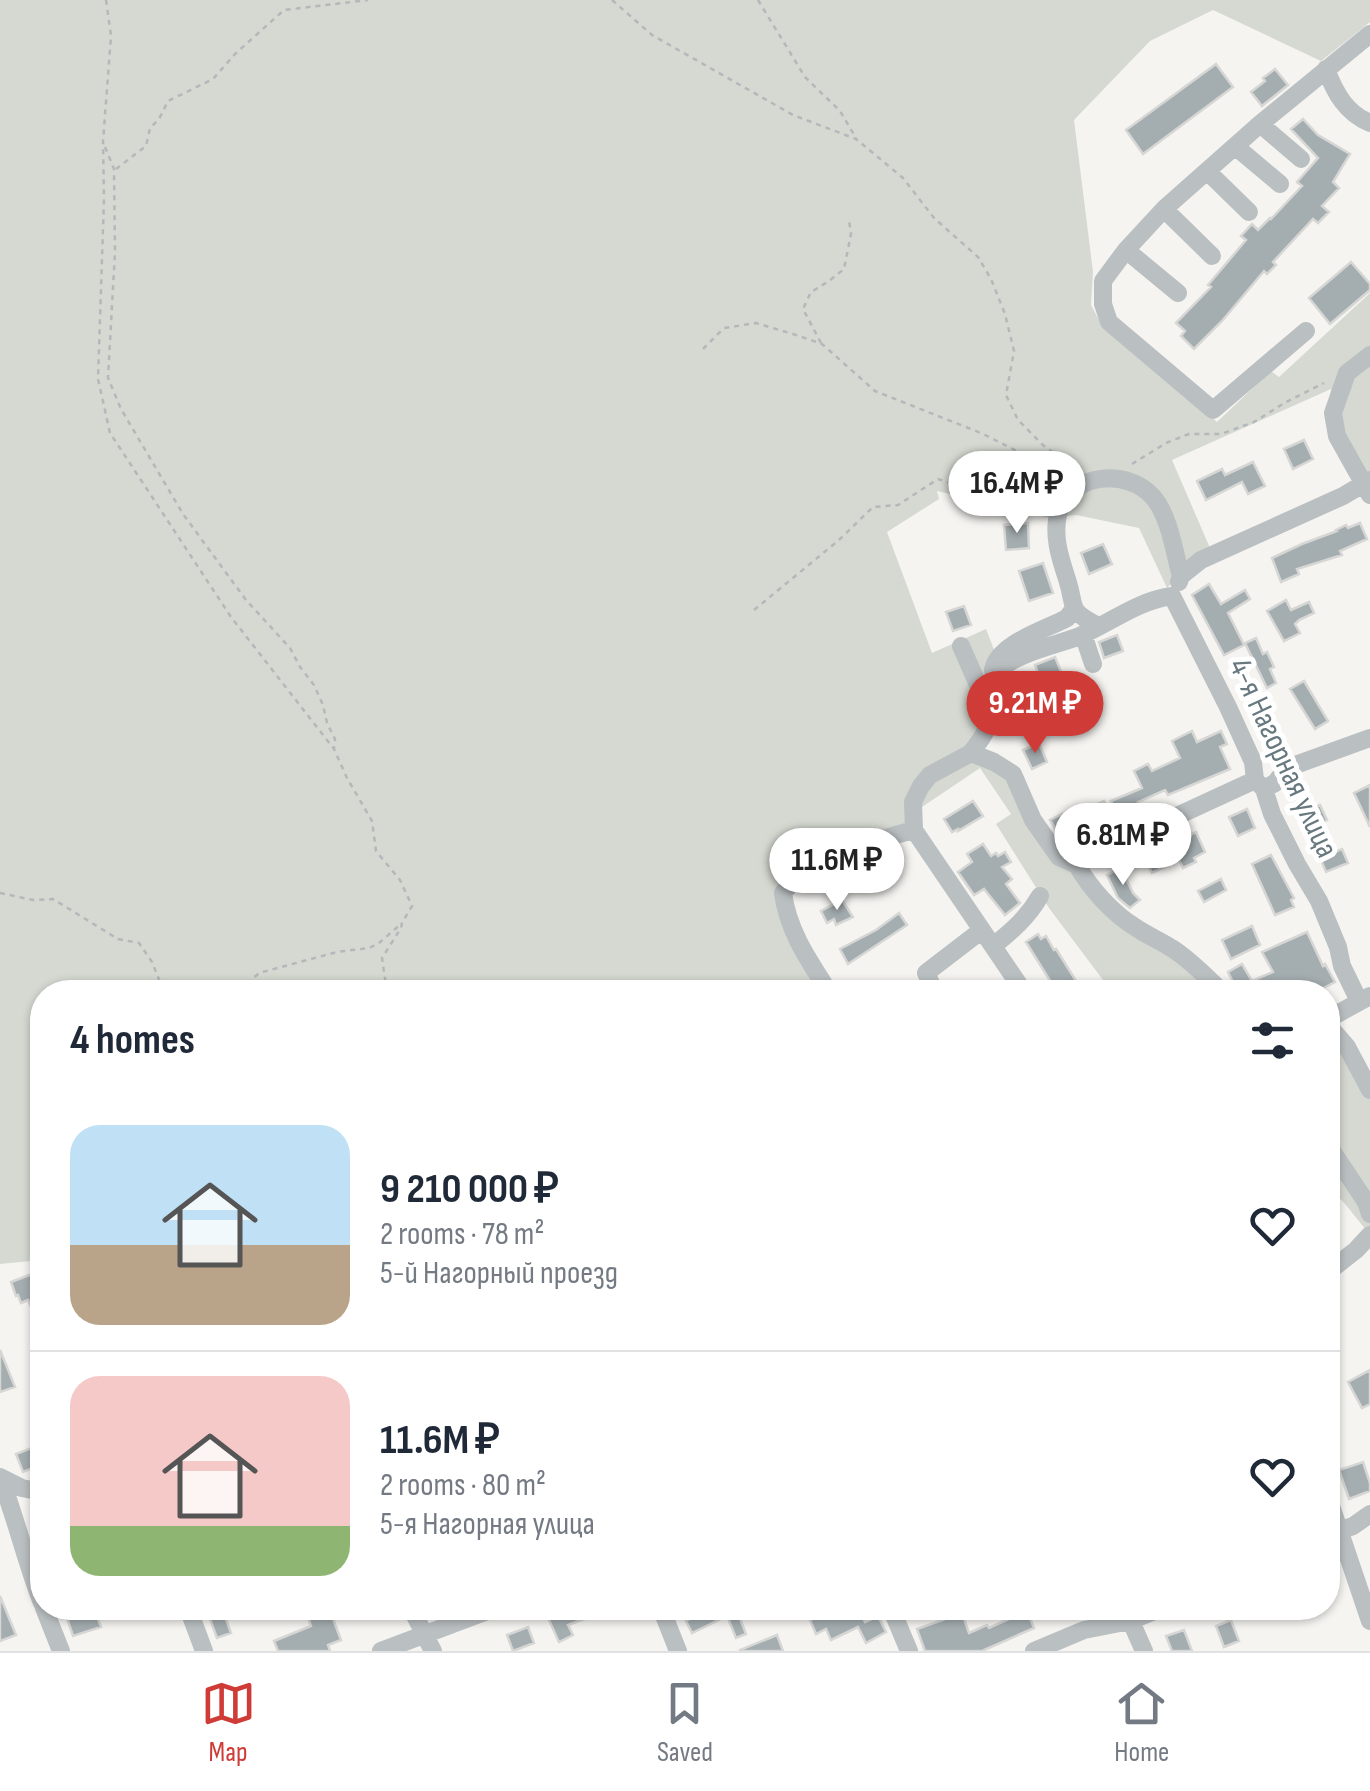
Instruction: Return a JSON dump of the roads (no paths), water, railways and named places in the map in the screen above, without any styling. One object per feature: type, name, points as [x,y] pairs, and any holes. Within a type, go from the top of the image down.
[{"type":"street","points":[[1306,331],[1213,410],[1109,322],[1103,304],[1103,281],[1164,209],[1260,124],[1283,118],[1326,69],[1370,34]]},
{"type":"street","points":[[1326,69],[1336,96],[1370,123]]},
{"type":"street","points":[[1260,124],[1301,160]]},
{"type":"street","points":[[1236,147],[1280,184]]},
{"type":"street","points":[[1208,172],[1250,212]]},
{"type":"street","points":[[1164,209],[1212,256]]},
{"type":"street","points":[[1126,250],[1178,293]]},
{"type":"street","points":[[1016,980],[914,830],[913,802],[921,786],[930,775],[971,753],[987,728],[992,679],[1001,668],[1136,606],[1172,596],[1181,576],[1200,560],[1368,487],[1337,436],[1333,414],[1347,373],[1370,355]]},
{"type":"street","points":[[1093,664],[1090,630],[1073,610],[1056,530],[1059,510],[1070,491],[1100,479],[1136,482],[1154,498],[1167,523],[1181,576]]},
{"type":"street","name":"4-я Нагорная улица","points":[[1172,596],[1228,707],[1272,814],[1319,901],[1342,966],[1364,998]]},
{"type":"street","points":[[996,674],[992,670],[994,662],[1008,646],[1067,618],[1073,610]]},
{"type":"street","points":[[961,646],[987,705]]},
{"type":"street","points":[[1077,864],[1259,784],[1275,784],[1286,768],[1370,738]]},
{"type":"street","points":[[971,753],[1012,774],[1032,820],[1046,840],[1059,857],[1077,864],[1119,915],[1174,949],[1210,980]]},
{"type":"street","points":[[822,980],[799,944],[785,911],[783,893],[790,882],[816,866],[914,830]]},
{"type":"street","points":[[993,946],[1015,929],[1040,896]]},
{"type":"street","points":[[929,980],[926,974],[982,930]]},
{"type":"street","points":[[1340,1014],[1364,998]]},
{"type":"street","points":[[1340,1038],[1370,1090]]},
{"type":"street","points":[[1340,1164],[1370,1214]]},
{"type":"street","points":[[1340,1263],[1370,1235]]},
{"type":"street","points":[[0,1477],[30,1490]]},
{"type":"street","points":[[0,1477],[6,1508],[30,1572]]},
{"type":"street","points":[[6,1508],[30,1499]]},
{"type":"street","points":[[1340,1530],[1370,1514]]},
{"type":"street","points":[[1340,1549],[1370,1621]]},
{"type":"street","points":[[49,1620],[61,1651]]},
{"type":"street","points":[[192,1620],[204,1651]]},
{"type":"street","points":[[417,1620],[429,1643]]},
{"type":"street","points":[[381,1651],[429,1643],[472,1620]]},
{"type":"street","points":[[666,1620],[678,1651]]},
{"type":"street","points":[[896,1620],[909,1651]]},
{"type":"street","points":[[1034,1651],[1112,1620]]},
{"type":"street","points":[[1131,1620],[1144,1651]]}]
